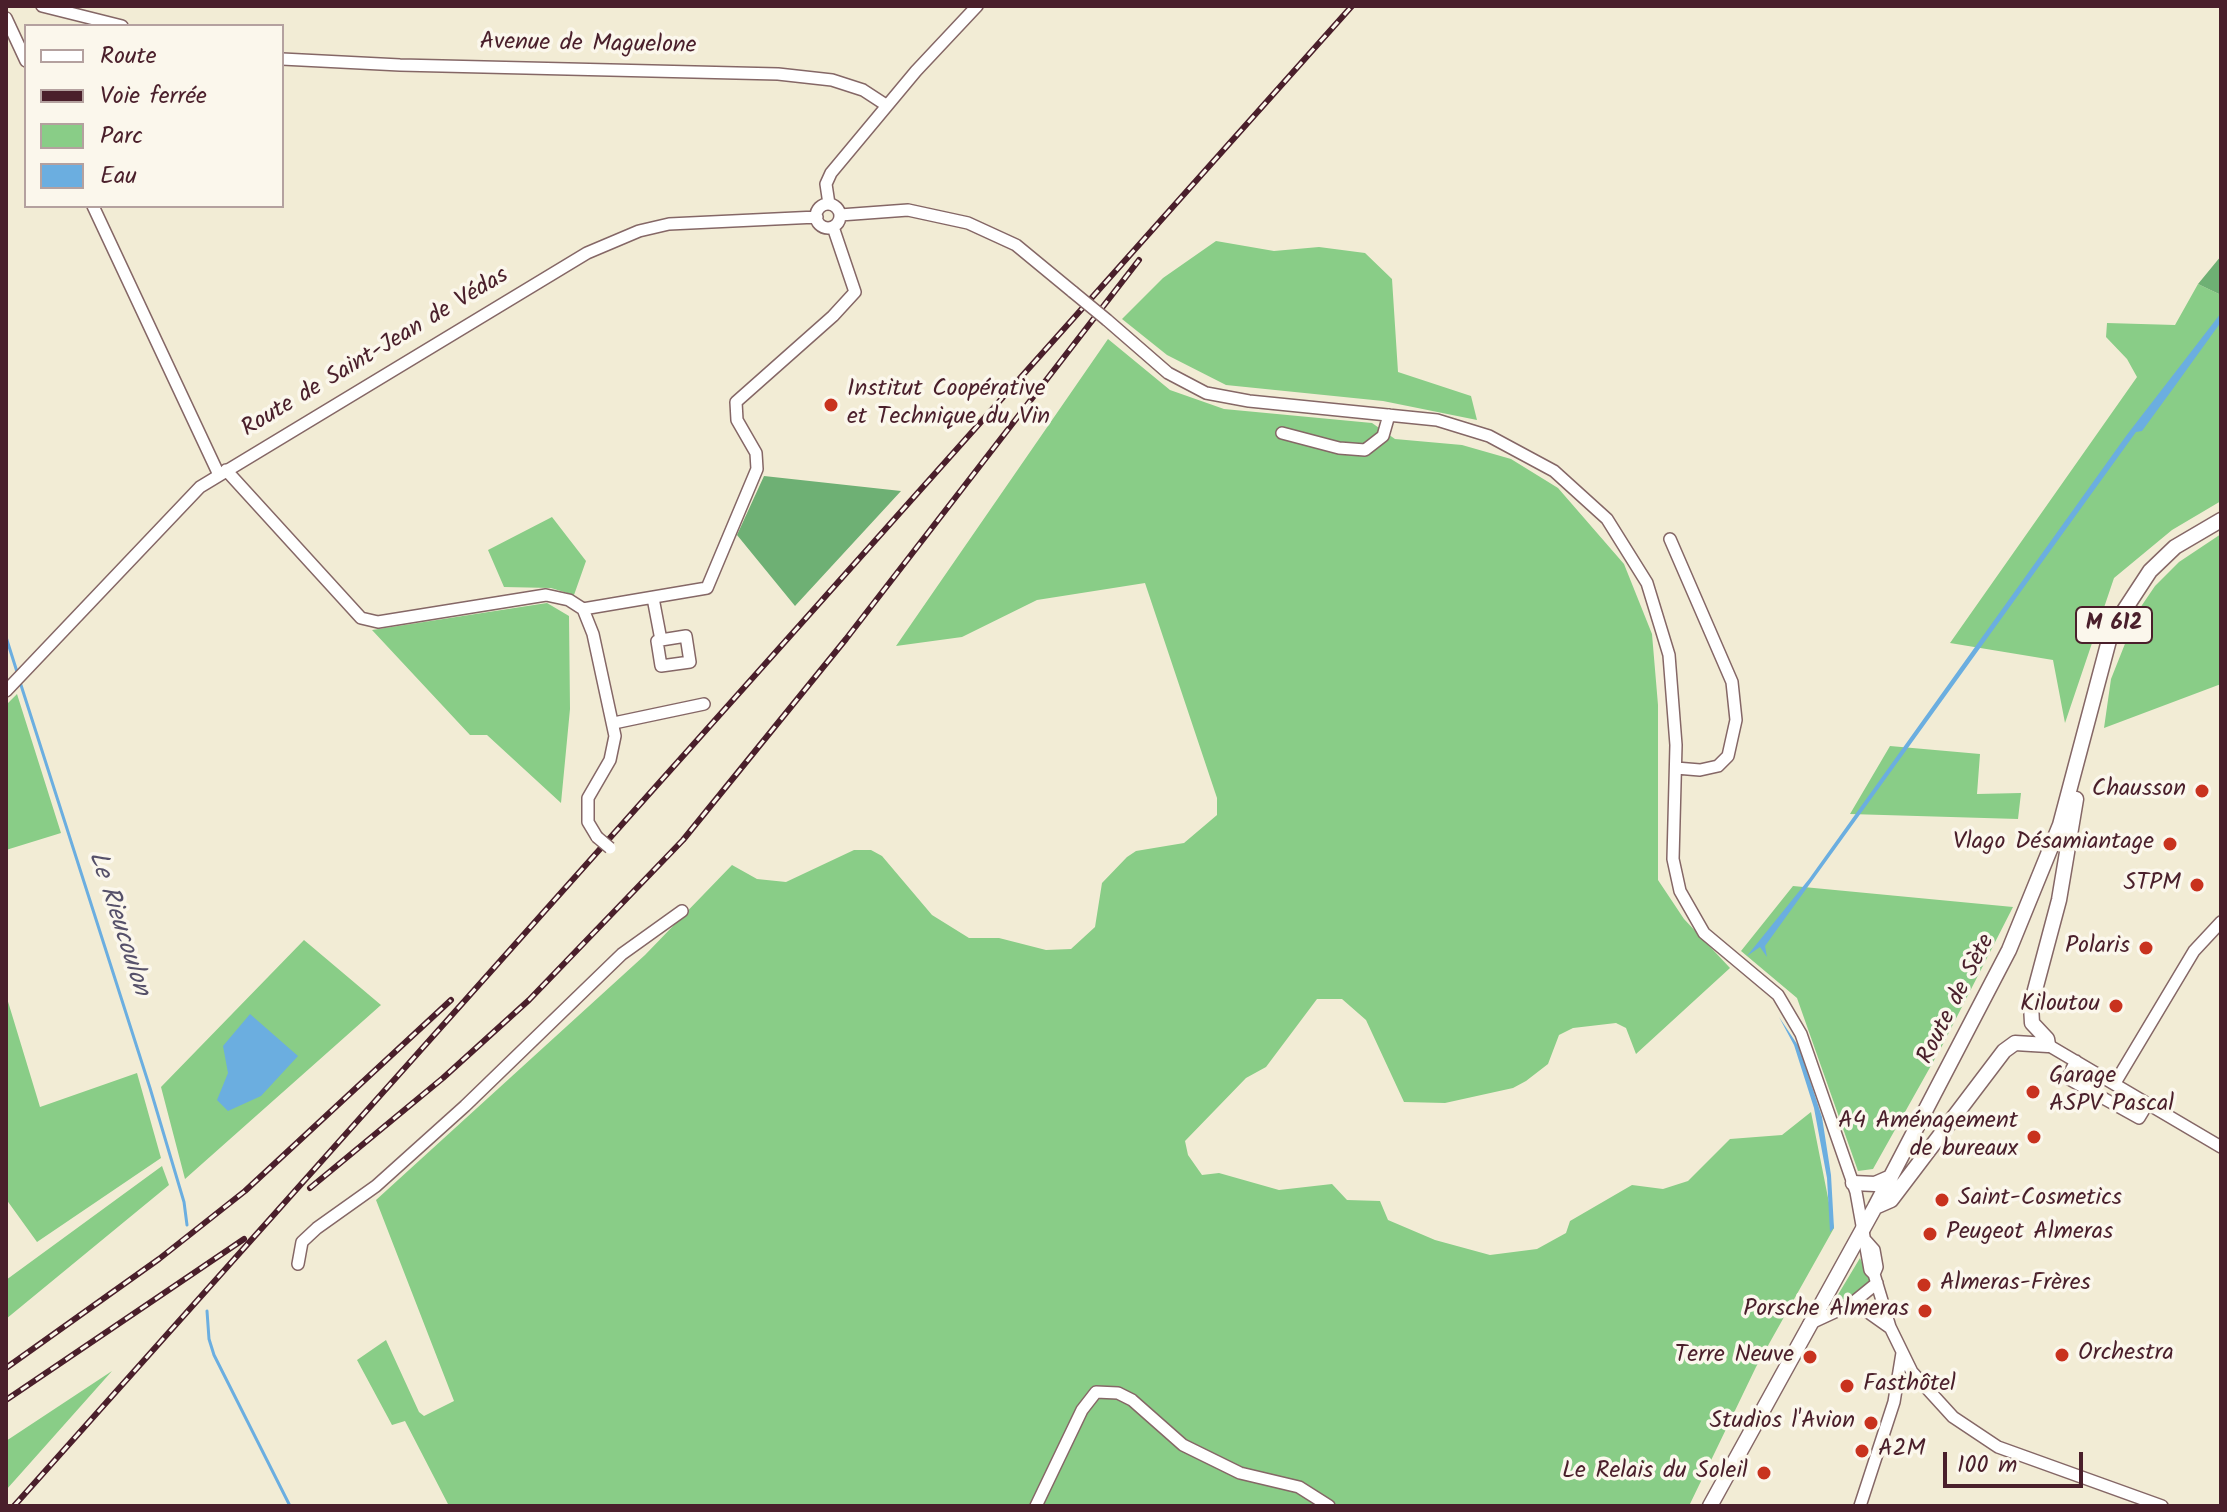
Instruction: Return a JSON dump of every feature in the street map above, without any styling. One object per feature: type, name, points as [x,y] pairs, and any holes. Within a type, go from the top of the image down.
[{"type":"main road","name":"Route de Sète","points":[[1710,1506],[1808,1324],[1864,1235],[1875,1207],[2009,950],[2060,825],[2103,659],[2122,610],[2150,571],[2175,547],[2221,520]]},
{"type":"main road","name":"M 612","points":[[1875,1207],[1891,1200],[2004,1051],[2015,1043],[2048,1045],[2047,1039],[2032,1023],[2031,1005],[2059,900],[2080,782],[2075,772]]},
{"type":"main road","points":[[1853,1183],[1875,1184],[1891,1177]]},
{"type":"street","points":[[42,6],[114,24]]},
{"type":"street","points":[[977,6],[886,105],[831,173],[826,184],[829,204],[840,215],[908,210],[968,223],[1016,245],[1168,373],[1206,393],[1249,401],[1455,424],[1515,448],[1567,481],[1613,526],[1647,583],[1661,620],[1674,696],[1676,768],[1673,859],[1680,891],[1704,933],[1778,995],[1792,1015],[1853,1183],[1864,1249],[1890,1327],[1902,1352],[1926,1391],[1975,1434],[1998,1447],[2162,1506]]},
{"type":"street","points":[[6,18],[24,57]]},
{"type":"street","name":"Avenue de Maguelone","points":[[284,59],[778,74],[832,80],[863,90],[886,105]]},
{"type":"street","points":[[829,204],[819,209],[817,217],[822,226],[833,227]]},
{"type":"street","points":[[94,208],[222,473],[361,618],[378,622],[546,595],[569,600],[583,609],[593,634],[614,723],[613,750],[588,798],[588,822],[597,837],[610,848]]},
{"type":"street","points":[[583,609],[699,590],[711,583],[757,469],[756,453],[735,413],[739,396],[833,316],[855,292],[833,227],[840,215]]},
{"type":"street","name":"Route de Saint-Jean de Védas","points":[[6,691],[183,503],[222,473],[587,253],[616,239],[669,224],[817,217]]},
{"type":"street","points":[[1282,433],[1339,448],[1365,450],[1383,436],[1389,415]]},
{"type":"street","points":[[1670,539],[1732,682],[1736,720],[1728,756],[1718,766],[1700,770],[1676,768]]},
{"type":"street","points":[[653,598],[661,640]]},
{"type":"street","points":[[614,723],[704,704]]},
{"type":"street","points":[[298,1264],[302,1242],[317,1228],[387,1176],[622,954],[682,911]]},
{"type":"street","points":[[2115,1083],[2194,951],[2221,922]]},
{"type":"street","points":[[2048,1045],[2221,1147]]},
{"type":"street","points":[[2076,1061],[2067,1078],[2139,1118],[2148,1103]]},
{"type":"street","points":[[1808,1324],[1850,1305],[1876,1279]]},
{"type":"street","points":[[1850,1305],[1865,1310],[1890,1327]]},
{"type":"street","points":[[1860,1506],[1894,1402],[1902,1352]]},
{"type":"street","points":[[1036,1506],[1082,1410],[1096,1392],[1118,1393],[1132,1400],[1183,1445],[1240,1473],[1299,1487],[1329,1506]]},
{"type":"green space","points":[[1216,241],[1274,251],[1319,247],[1365,253],[1392,279],[1398,372],[1471,396],[1477,420],[1383,401],[1226,385],[1167,355],[1122,319],[1163,278]]},
{"type":"green space","points":[[2221,256],[2221,295],[2198,284]]},
{"type":"green space","points":[[2198,284],[2221,295],[2221,501],[2172,530],[2114,578],[2065,723],[2053,660],[1950,643],[2137,377],[2127,359],[2106,337],[2107,323],[2175,325]]},
{"type":"green space","points":[[1108,339],[1170,390],[1224,409],[1372,423],[1395,439],[1462,445],[1511,459],[1558,488],[1624,564],[1652,634],[1658,705],[1658,880],[1684,919],[1730,968],[1636,1054],[1626,1028],[1616,1023],[1573,1028],[1559,1035],[1548,1064],[1526,1081],[1513,1088],[1445,1103],[1404,1102],[1366,1020],[1342,999],[1317,999],[1266,1067],[1246,1078],[1185,1141],[1188,1155],[1202,1175],[1219,1173],[1279,1190],[1332,1184],[1347,1200],[1380,1201],[1388,1220],[1435,1240],[1490,1255],[1537,1249],[1566,1233],[1570,1221],[1632,1185],[1663,1189],[1688,1181],[1730,1139],[1782,1135],[1811,1112],[1834,1228],[1756,1367],[1689,1506],[449,1506],[405,1421],[392,1425],[357,1360],[386,1340],[419,1412],[424,1416],[454,1401],[376,1200],[645,955],[732,865],[757,879],[786,882],[854,850],[871,850],[882,856],[932,915],[969,938],[999,938],[1046,950],[1071,949],[1095,927],[1102,883],[1127,857],[1136,851],[1184,843],[1217,815],[1217,798],[1145,583],[1037,600],[962,637],[896,646]]},
{"type":"green space","points":[[764,476],[901,491],[795,606],[737,535]]},
{"type":"green space","points":[[552,517],[586,561],[574,595],[551,588],[504,587],[488,550]]},
{"type":"green space","points":[[2221,534],[2221,684],[2104,728],[2111,679],[2138,611],[2155,586],[2179,562]]},
{"type":"green space","points":[[547,603],[569,616],[570,709],[561,803],[487,735],[470,735],[372,630]]},
{"type":"green space","points":[[17,694],[61,833],[6,850],[6,705]]},
{"type":"green space","points":[[1890,746],[1980,754],[1977,794],[2021,793],[2018,819],[1850,814]]},
{"type":"green space","points":[[1793,886],[2013,907],[1942,1046],[1873,1169],[1858,1171],[1797,998],[1741,951]]},
{"type":"green space","points":[[304,940],[381,1005],[185,1179],[161,1087]]},
{"type":"green space","points":[[6,995],[40,1107],[137,1073],[161,1158],[37,1242],[6,1199]]},
{"type":"green space","points":[[162,1166],[169,1185],[6,1319],[6,1280]]},
{"type":"green space","points":[[1860,1258],[1870,1281],[1857,1295],[1833,1303]]},
{"type":"green space","points":[[112,1371],[15,1480],[6,1490],[6,1441]]},
{"type":"water","points":[[2221,313],[2221,322],[2142,431],[2136,432],[1765,946],[1767,957],[1760,947],[1747,956],[1809,879],[2126,436]]},
{"type":"water","points":[[250,1014],[298,1056],[261,1096],[228,1111],[217,1100],[228,1073],[223,1046]]},
{"type":"water","points":[[1779,1017],[1799,1047],[1822,1117],[1831,1175],[1834,1228],[1830,1232],[1827,1178],[1814,1108],[1794,1045]]},
{"type":"waterway","name":"Le Rieucoulon","points":[[6,637],[18,675]]},
{"type":"waterway","name":"Le Rieucoulon","points":[[20,682],[150,1088],[184,1202],[187,1225]]},
{"type":"waterway","name":"Le Rieucoulon","points":[[207,1311],[209,1339],[214,1355],[290,1506]]},
{"type":"railway","points":[[14,1506],[1352,6]]},
{"type":"railway","points":[[310,1188],[443,1078],[529,1000],[683,840],[846,639],[1139,260]]},
{"type":"railway","points":[[6,1368],[159,1259],[245,1191],[451,1000]]},
{"type":"railway","points":[[6,1400],[244,1239]]},
{"type":"place","name":"Institut Coopérative et Technique du Vin","points":[[831,405]]},
{"type":"place","name":"Chausson","points":[[2202,791]]},
{"type":"place","name":"Vlago Désamiantage","points":[[2170,844]]},
{"type":"place","name":"STPM","points":[[2197,885]]},
{"type":"place","name":"Polaris","points":[[2146,948]]},
{"type":"place","name":"Kiloutou","points":[[2116,1006]]},
{"type":"place","name":"Garage ASPV Pascal","points":[[2033,1092]]},
{"type":"place","name":"A4 Aménagement de bureaux","points":[[2034,1137]]},
{"type":"place","name":"Saint-Cosmetics","points":[[1942,1200]]},
{"type":"place","name":"Peugeot Almeras","points":[[1930,1234]]},
{"type":"place","name":"Almeras-Frères","points":[[1924,1285]]},
{"type":"place","name":"Porsche Almeras","points":[[1925,1311]]},
{"type":"place","name":"Orchestra","points":[[2062,1355]]},
{"type":"place","name":"Terre Neuve","points":[[1810,1357]]},
{"type":"place","name":"Fasthôtel","points":[[1847,1386]]},
{"type":"place","name":"Studios l'Avion","points":[[1871,1423]]},
{"type":"place","name":"A2M","points":[[1862,1451]]},
{"type":"place","name":"Le Relais du Soleil","points":[[1764,1473]]}]
